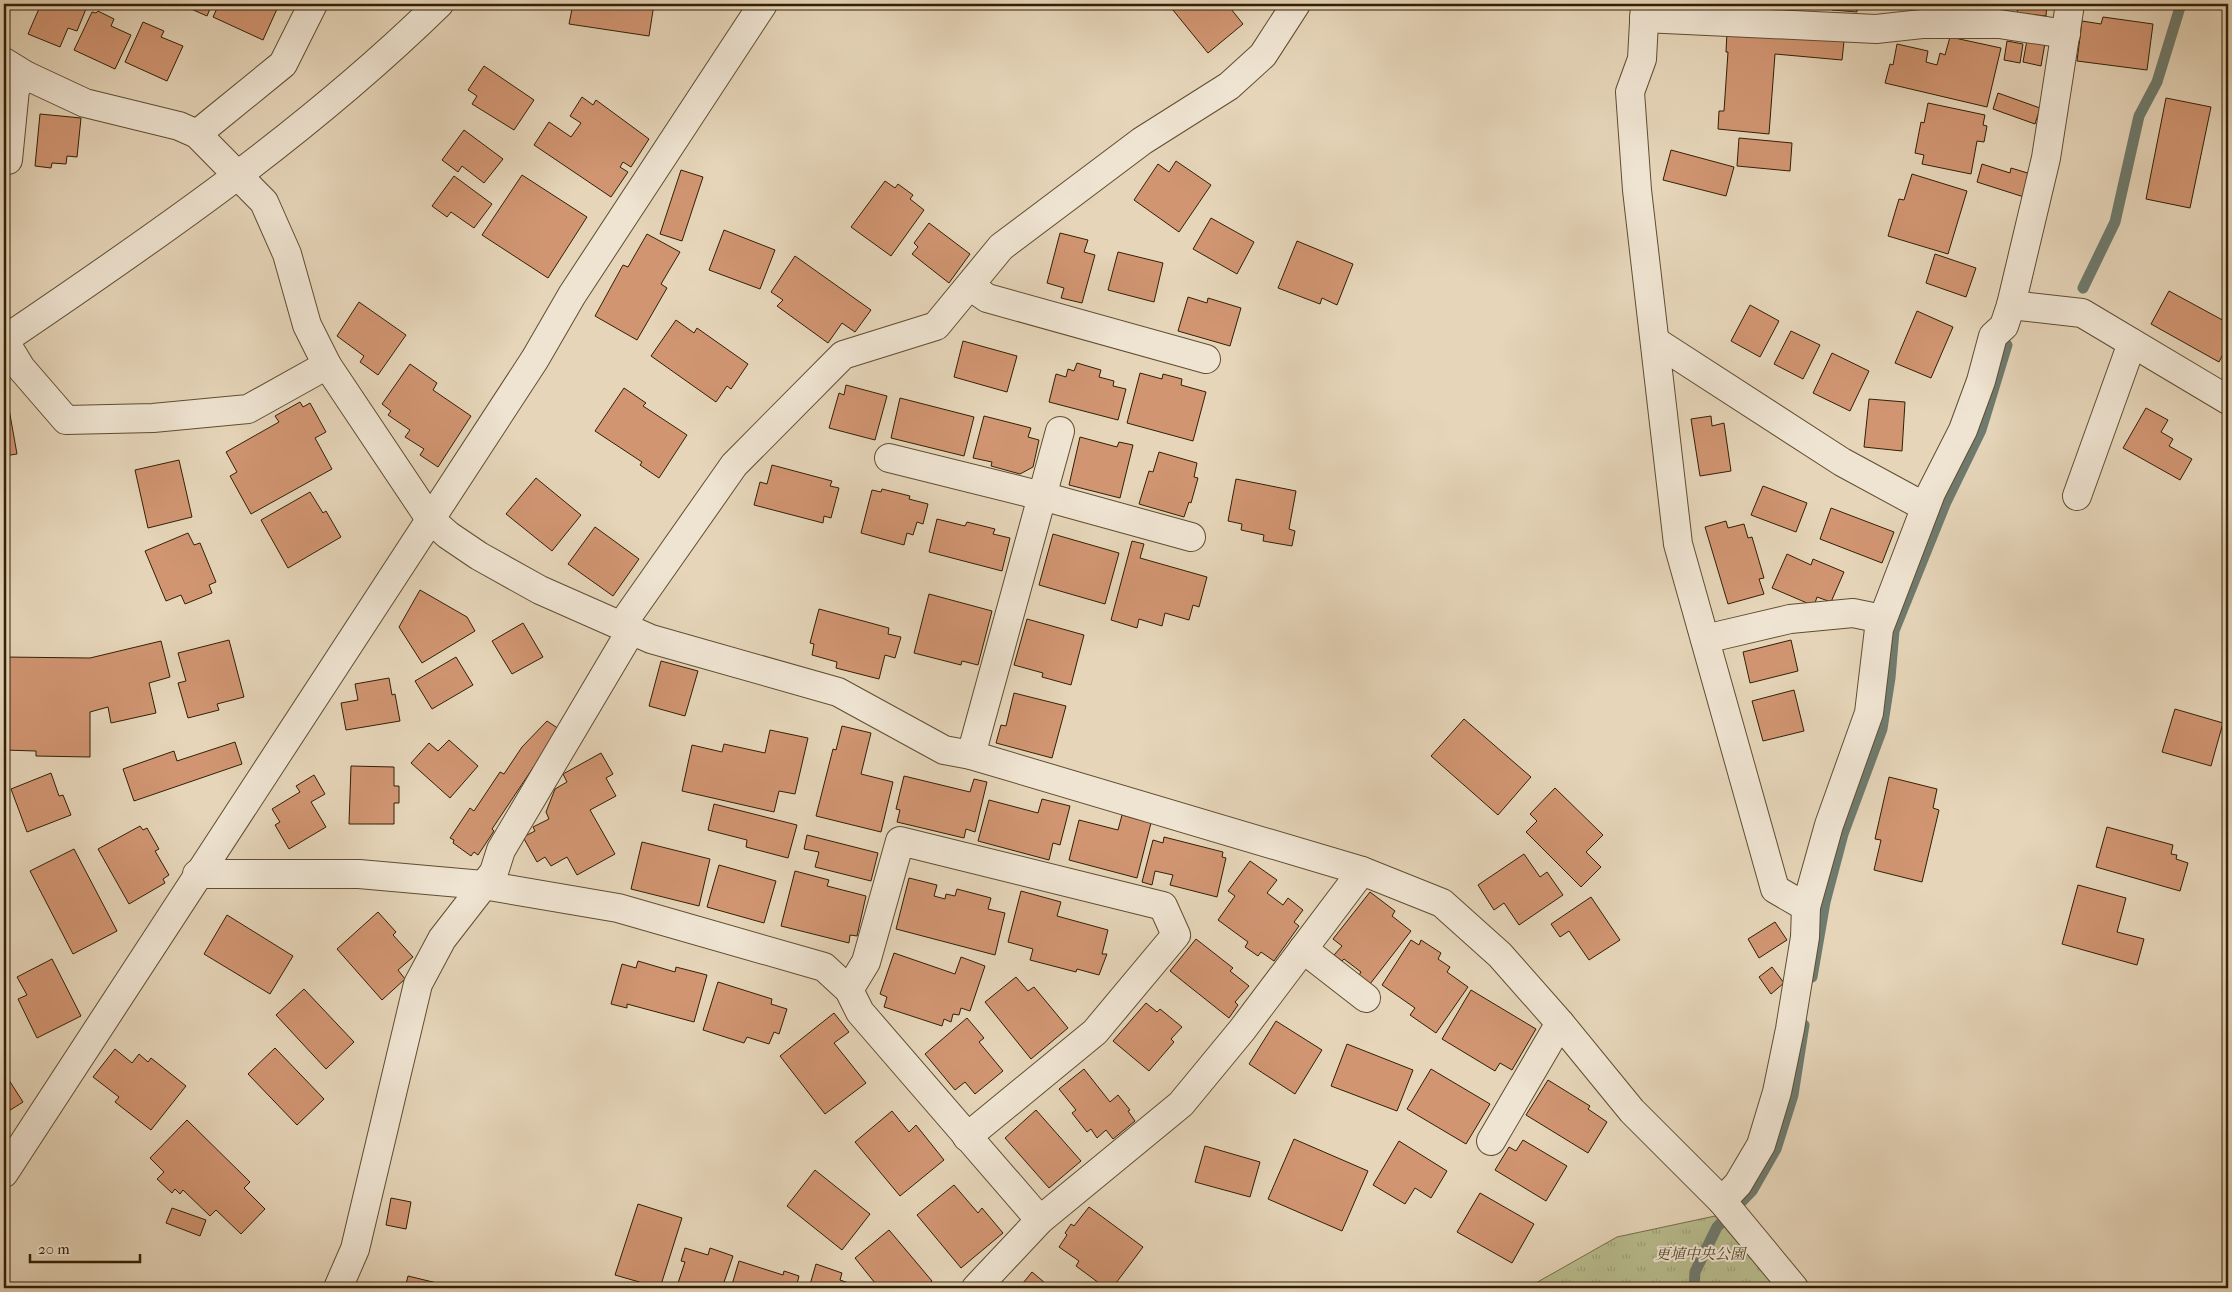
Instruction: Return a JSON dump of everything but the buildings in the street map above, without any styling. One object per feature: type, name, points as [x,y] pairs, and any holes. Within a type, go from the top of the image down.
[{"type":"street","points":[[197,134],[283,64],[313,4]]},
{"type":"street","points":[[327,365],[248,409],[153,418],[66,420],[21,368],[4,340],[150,241],[303,125],[390,51],[439,4]]},
{"type":"street","points":[[4,1173],[197,874],[535,359],[577,286],[763,4]]},
{"type":"street","points":[[338,1288],[355,1249],[418,984],[442,939],[494,872],[501,850],[626,639],[628,616],[734,465],[843,355],[936,326],[1001,247],[1142,141],[1229,86],[1263,55],[1296,4]]},
{"type":"street","points":[[1728,1209],[1738,1184],[1761,1145],[1777,1092],[1790,1029],[1803,946],[1806,907],[1829,825],[1869,713],[1879,629],[1882,619],[1925,507],[1963,430],[1981,381],[1993,336],[2004,326],[2011,305],[2046,158],[2070,4]]},
{"type":"street","points":[[1806,907],[1775,889],[1678,544],[1638,190],[1630,92],[1642,59],[1644,11],[1876,29],[1922,24],[1999,24],[2066,34]]},
{"type":"street","points":[[4,161],[8,160],[15,69],[85,103],[179,126],[197,134],[264,202],[287,254],[307,325],[327,365],[430,519],[448,535],[478,556],[540,590],[626,626],[651,639],[838,692],[944,750],[970,755],[1362,872],[1442,902],[1500,955],[1560,1023],[1632,1111],[1728,1209],[1794,1288]]},
{"type":"street","points":[[970,286],[986,298],[1206,359]]},
{"type":"street","points":[[2011,305],[2082,313],[2228,400]]},
{"type":"street","points":[[1655,341],[1842,462],[1925,507]]},
{"type":"street","points":[[2078,496],[2132,343]]},
{"type":"street","points":[[970,755],[1060,431]]},
{"type":"street","points":[[889,458],[1042,496],[1191,537]]},
{"type":"street","points":[[1705,639],[1790,619],[1853,613],[1882,619]]},
{"type":"street","points":[[849,990],[866,962],[900,841],[1163,906],[1176,935],[1095,1032],[968,1137]]},
{"type":"street","points":[[976,1288],[1040,1220],[1181,1104],[1242,1030],[1362,872]]},
{"type":"street","points":[[197,874],[359,874],[483,885],[618,908],[824,966],[849,990],[860,1012],[1040,1220]]},
{"type":"street","points":[[1303,949],[1366,998]]},
{"type":"street","points":[[1491,1141],[1560,1023]]},
{"type":"green space","name":"更埴中央公園","points":[[1715,1216],[1776,1288],[1527,1288],[1617,1237]]},
{"type":"waterway","points":[[2083,288],[2115,222],[2139,116],[2157,82],[2181,4]]},
{"type":"waterway","points":[[1812,977],[1825,902],[1843,834],[1882,729],[1890,678],[1894,631],[1946,502],[1981,430],[2007,345]]},
{"type":"waterway","points":[[1694,1288],[1695,1272],[1717,1227],[1752,1191],[1776,1149],[1793,1095],[1804,1025]]}]
